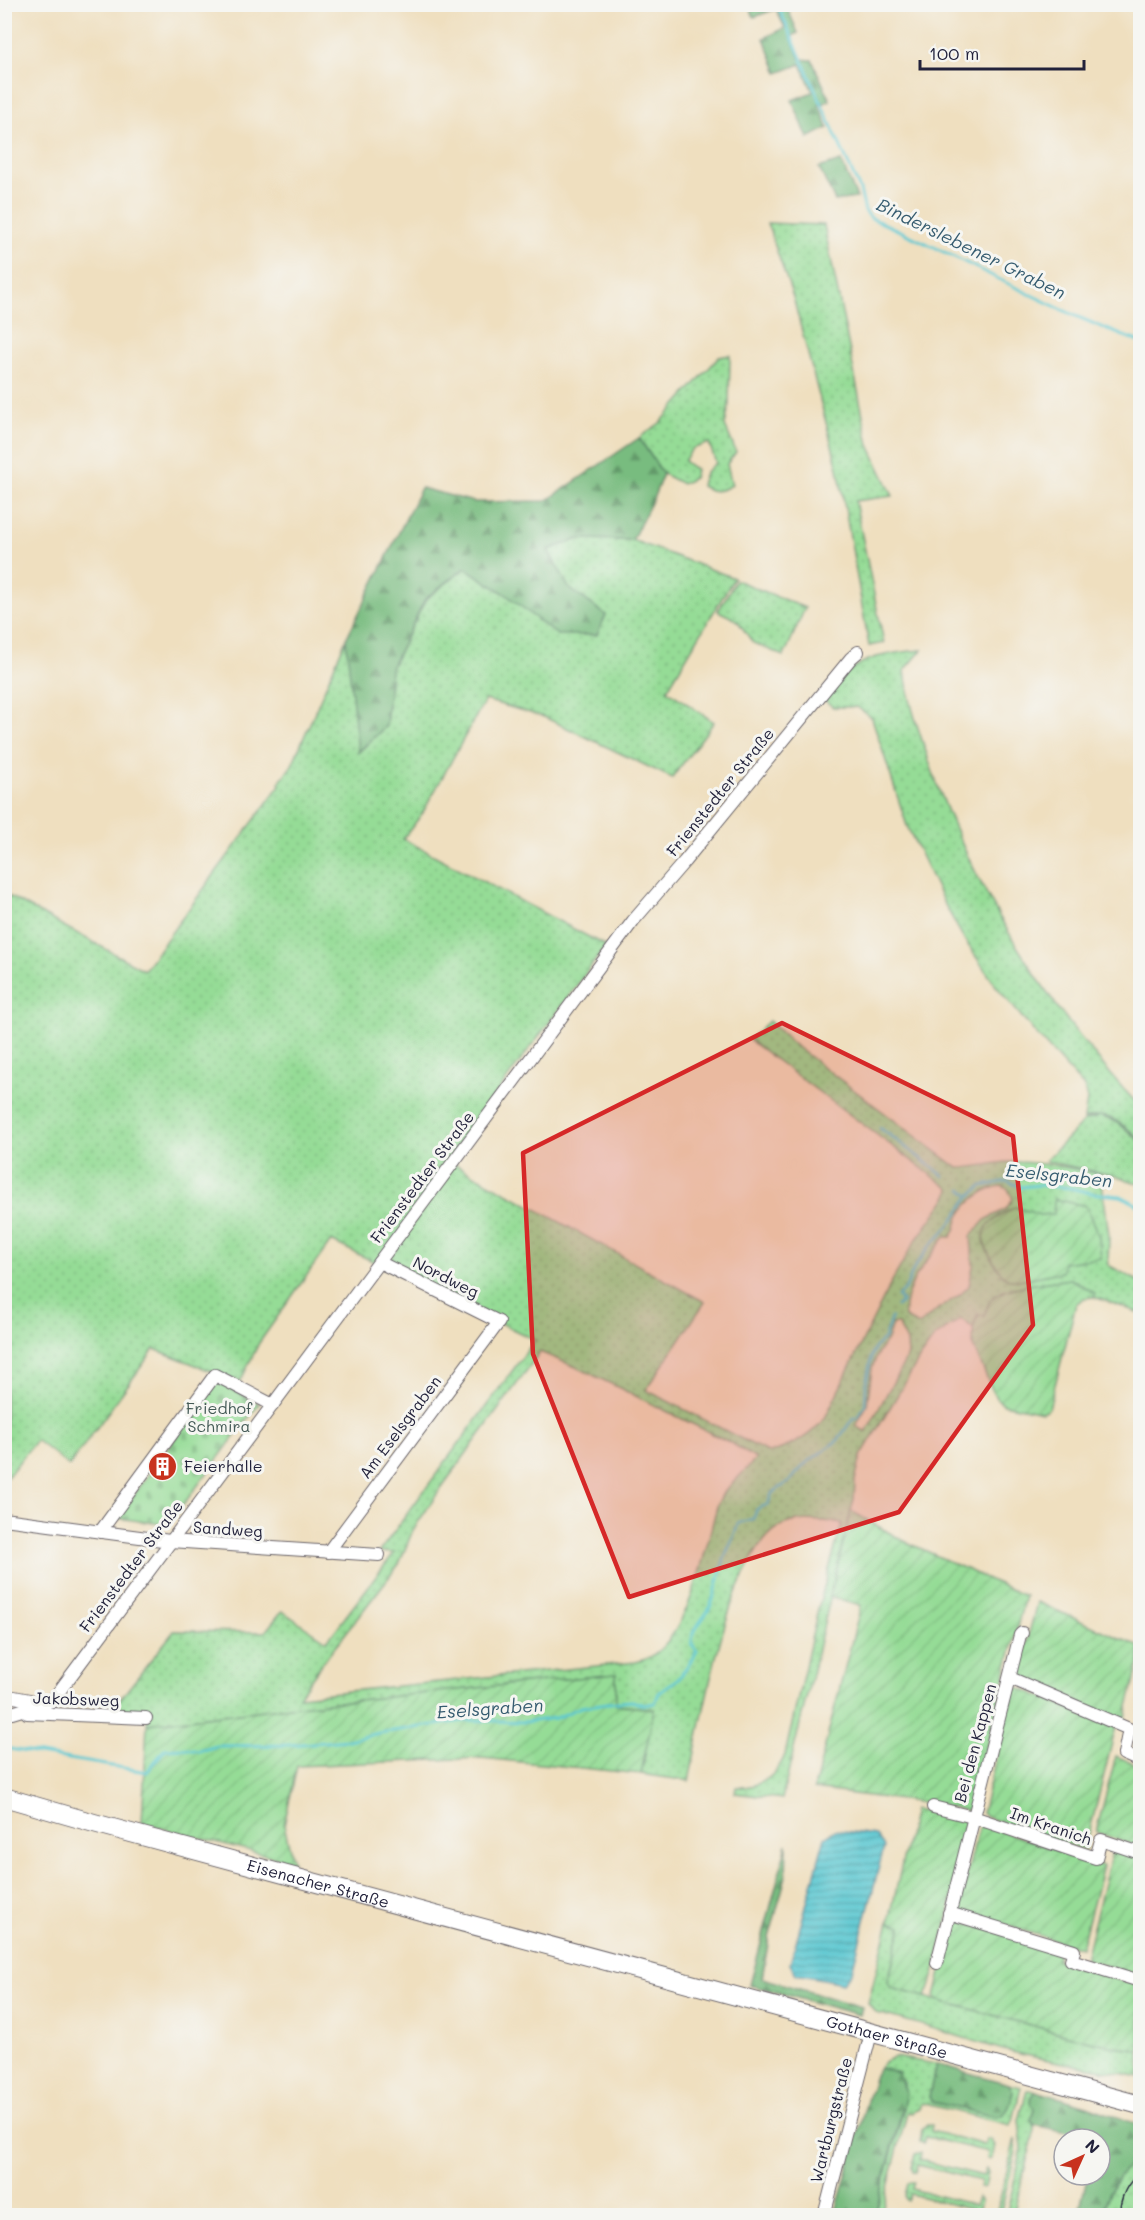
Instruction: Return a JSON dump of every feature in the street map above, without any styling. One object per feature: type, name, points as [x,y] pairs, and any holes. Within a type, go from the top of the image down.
[{"type":"main road","name":"Eisenacher Straße","points":[[4,1797],[633,1967]]},
{"type":"main road","name":"Gothaer Straße","points":[[633,1967],[1140,2105]]},
{"type":"street","name":"Frienstedter Straße","points":[[48,1703],[633,921],[850,658],[858,652]]},
{"type":"street","name":"Nordweg","points":[[379,1262],[499,1322]]},
{"type":"street","name":"Am Eselsgraben","points":[[328,1552],[499,1322]]},
{"type":"street","points":[[100,1532],[215,1375],[273,1405]]},
{"type":"street","name":"Sandweg","points":[[4,1519],[170,1541],[379,1555]]},
{"type":"street","name":"Bei den Kappen","points":[[937,1963],[1022,1633]]},
{"type":"street","name":"Bei den Kappen","points":[[1010,1678],[1129,1729],[1124,1754],[1140,1761]]},
{"type":"street","points":[[4,1695],[48,1703]]},
{"type":"street","points":[[8,1713],[48,1703]]},
{"type":"street","name":"Jakobsweg","points":[[8,1713],[146,1718]]},
{"type":"street","points":[[933,1807],[973,1817]]},
{"type":"street","name":"Im Kranich","points":[[973,1817],[1096,1858],[1101,1840],[1140,1853]]},
{"type":"street","points":[[950,1913],[1074,1951],[1071,1960],[1140,1981]]},
{"type":"street","name":"Wartburgstraße","points":[[824,2216],[871,2033]]},
{"type":"highlighted area","points":[[782,1023],[1013,1136],[1033,1325],[899,1512],[629,1597],[533,1354],[523,1153]]},
{"type":"green space","points":[[749,5],[786,5],[798,33],[791,37],[800,59],[812,60],[830,100],[819,105],[828,128],[808,138],[792,100],[813,92],[801,64],[778,73],[764,38],[785,28],[776,9],[754,17]]},
{"type":"green space","points":[[841,161],[857,198],[835,201],[819,168]]},
{"type":"green space","points":[[767,223],[824,225],[869,445],[893,496],[855,501],[884,643],[869,646],[838,468],[793,297]]},
{"type":"green space","points":[[730,355],[729,405],[725,426],[736,452],[727,464],[732,485],[716,491],[701,486],[706,472],[716,463],[709,443],[692,449],[684,461],[696,470],[694,478],[682,484],[663,474],[639,438],[660,423],[719,357]]},
{"type":"green space","points":[[639,438],[663,474],[632,540],[579,539],[548,550],[569,588],[606,615],[597,635],[557,635],[504,593],[465,568],[425,599],[391,668],[386,726],[358,752],[346,639],[421,488],[474,502],[546,501]]},
{"type":"green space","points":[[579,539],[632,540],[734,578],[667,690],[714,722],[672,778],[544,717],[485,700],[422,814],[403,839],[606,946],[447,1160],[705,1302],[646,1390],[769,1453],[800,1440],[825,1418],[891,1283],[914,1243],[948,1196],[950,1189],[749,1040],[769,1021],[798,1048],[958,1168],[1020,1162],[1055,1165],[1101,1174],[1109,1236],[1108,1265],[1140,1282],[1140,1313],[1094,1297],[1094,1293],[1071,1279],[1002,1292],[992,1298],[984,1316],[978,1314],[973,1328],[961,1319],[935,1337],[921,1356],[861,1456],[855,1480],[854,1499],[782,1799],[735,1793],[736,1787],[753,1786],[766,1780],[777,1769],[785,1755],[818,1609],[842,1523],[794,1521],[779,1527],[761,1545],[745,1572],[719,1644],[689,1781],[641,1774],[654,1709],[615,1705],[616,1674],[147,1724],[148,1712],[110,1712],[174,1631],[265,1632],[282,1611],[327,1641],[394,1553],[379,1552],[535,1340],[331,1241],[259,1343],[240,1382],[154,1349],[69,1466],[36,1440],[5,1480],[5,894],[144,970],[280,785],[279,783],[292,765],[346,639],[359,752],[386,726],[391,668],[426,599],[466,568],[504,593],[606,615],[569,588],[548,550]],"holes":[[[1002,1186],[1008,1189],[1013,1199],[1006,1209],[985,1220],[971,1236],[973,1266],[969,1286],[919,1325],[905,1318],[905,1307],[911,1285],[945,1237],[951,1237],[963,1210],[984,1192]],[[892,1324],[898,1324],[907,1342],[908,1355],[866,1432],[856,1426],[867,1405],[872,1368],[887,1340]],[[540,1352],[583,1370],[733,1444],[756,1459],[723,1493],[687,1607],[678,1627],[666,1643],[649,1658],[636,1662],[299,1696],[399,1564],[413,1530]]]},
{"type":"green space","points":[[736,580],[805,608],[784,656],[753,643],[737,620],[718,611]]},
{"type":"green space","points":[[922,650],[905,670],[908,690],[925,749],[957,834],[999,916],[1023,956],[1076,1031],[1140,1106],[1140,1139],[1108,1117],[1084,1119],[1087,1100],[1084,1087],[996,986],[964,939],[944,903],[907,826],[872,718],[857,707],[833,707],[823,699],[845,675],[866,661],[890,654]]},
{"type":"green space","points":[[1101,1116],[1118,1123],[1140,1141],[1140,1184],[1116,1176],[1045,1161],[1084,1121]]},
{"type":"green space","points":[[1054,1199],[1086,1206],[1099,1237],[1101,1258],[1063,1263],[1062,1272],[1021,1280],[1011,1280],[1003,1276],[988,1253],[984,1236],[986,1230],[996,1219],[1015,1207],[1040,1215],[1054,1214]]},
{"type":"green space","points":[[1071,1279],[1095,1293],[1094,1297],[1084,1298],[1076,1304],[1049,1408],[1042,1412],[1004,1404],[996,1398],[973,1346],[973,1328],[978,1314],[984,1316],[992,1298],[1006,1290]]},
{"type":"green space","name":"Friedhof Schmira","points":[[217,1381],[259,1404],[168,1525],[117,1518]]},
{"type":"green space","points":[[851,1511],[902,1540],[1025,1596],[971,1810],[814,1789],[861,1605],[830,1597]]},
{"type":"green space","points":[[1037,1602],[1140,1647],[1140,1660],[1124,1722],[1018,1677]]},
{"type":"green space","points":[[616,1674],[616,1705],[654,1709],[641,1774],[481,1758],[297,1766],[284,1825],[293,1862],[142,1823],[147,1724]]},
{"type":"green space","points":[[1014,1688],[1020,1688],[1116,1727],[1085,1850],[986,1817],[982,1813]]},
{"type":"green space","points":[[1116,1756],[1140,1766],[1140,1848],[1096,1832]]},
{"type":"green space","points":[[914,1809],[968,1821],[942,1944],[930,1988],[925,1997],[891,1988],[888,1982],[902,1926],[889,1922]]},
{"type":"green space","points":[[984,1825],[1103,1866],[1081,1948],[962,1912],[958,1908],[979,1827]]},
{"type":"green space","points":[[787,1844],[786,1876],[769,1938],[762,1978],[862,2007],[860,2015],[750,1985]]},
{"type":"green space","points":[[1113,1848],[1140,1857],[1140,1976],[1085,1959]]},
{"type":"green space","points":[[955,1919],[1059,1951],[1057,1960],[1140,1986],[1140,2051],[1094,2042],[937,2000],[935,1996]]},
{"type":"green space","points":[[889,1922],[902,1926],[888,1981],[891,1988],[1094,2042],[1140,2051],[1140,2077],[1021,2054],[875,2013],[868,2003]]},
{"type":"green space","points":[[895,2057],[936,2064],[929,2097],[932,2102],[996,2117],[1013,2092],[1009,2084],[1021,2087],[1010,2125],[921,2103],[919,2109],[912,2113],[907,2112],[881,2215],[875,2216],[903,2111],[903,2082],[888,2070],[879,2068],[885,2061]]},
{"type":"green space","points":[[936,2064],[1009,2084],[1013,2092],[1010,2105],[1004,2114],[996,2117],[933,2102],[929,2097]]},
{"type":"green space","points":[[879,2068],[899,2073],[906,2094],[875,2215],[835,2215],[868,2097]]},
{"type":"green space","points":[[1027,2090],[1036,2091],[1031,2102],[1034,2109],[1031,2121],[1035,2125],[1035,2130],[1013,2215],[1006,2216],[1022,2149],[1019,2120]]},
{"type":"green space","points":[[1036,2091],[1137,2124],[1140,2130],[1140,2147],[1137,2148],[1136,2160],[1114,2184],[1103,2215],[1078,2215],[1085,2187],[1112,2187],[1112,2127],[1052,2129],[1035,2125],[1031,2121],[1034,2109],[1031,2102]]},
{"type":"green space","points":[[927,2124],[932,2125],[931,2131],[985,2145],[987,2139],[991,2140],[995,2146],[992,2158],[987,2159],[988,2152],[926,2137],[924,2143],[920,2142],[922,2129]]},
{"type":"green space","points":[[1015,2139],[1016,2151],[1000,2215],[996,2215]]},
{"type":"green space","points":[[1140,2147],[1140,2203],[1137,2215],[1103,2215],[1114,2184],[1136,2160],[1137,2148]]},
{"type":"green space","points":[[921,2153],[920,2160],[983,2176],[986,2169],[988,2172],[985,2187],[980,2188],[981,2181],[918,2165],[916,2172],[913,2171],[915,2154]]},
{"type":"green space","points":[[914,2182],[912,2189],[975,2205],[978,2198],[981,2201],[977,2215],[973,2215],[974,2210],[911,2194],[908,2201],[906,2200],[908,2183]]},
{"type":"water","points":[[835,1830],[875,1835],[884,1847],[852,1971],[843,1983],[796,1974],[790,1964],[825,1837]]},
{"type":"waterway","name":"Binderslebener Graben","points":[[777,4],[860,190],[865,211],[871,218],[1038,299],[1140,342]]},
{"type":"waterway","points":[[880,1128],[944,1176]]},
{"type":"waterway","name":"Eselsgraben","points":[[897,1306],[902,1302],[898,1296],[906,1288],[914,1268],[970,1196],[982,1186],[1007,1181],[1021,1187],[1039,1185],[1070,1188],[1121,1196],[1140,1206]]},
{"type":"waterway","points":[[962,1189],[970,1196]]},
{"type":"waterway","name":"Eselsgraben","points":[[4,1748],[147,1772],[165,1749],[182,1748],[199,1751],[217,1746],[289,1745],[348,1740],[379,1733],[470,1720],[525,1722],[556,1718],[581,1707],[608,1703],[632,1701],[644,1705],[655,1703],[659,1693],[680,1677],[697,1651],[692,1642],[693,1634],[710,1607],[738,1523],[753,1519],[757,1509],[768,1504],[772,1493],[789,1482],[805,1464],[838,1440],[853,1418],[858,1417],[865,1405],[871,1358],[875,1347],[884,1339],[891,1318]]},
{"type":"tram line","points":[[1119,2216],[1125,2192],[1140,2173]]},
{"type":"place","name":"Feierhalle","points":[[163,1466]]}]
